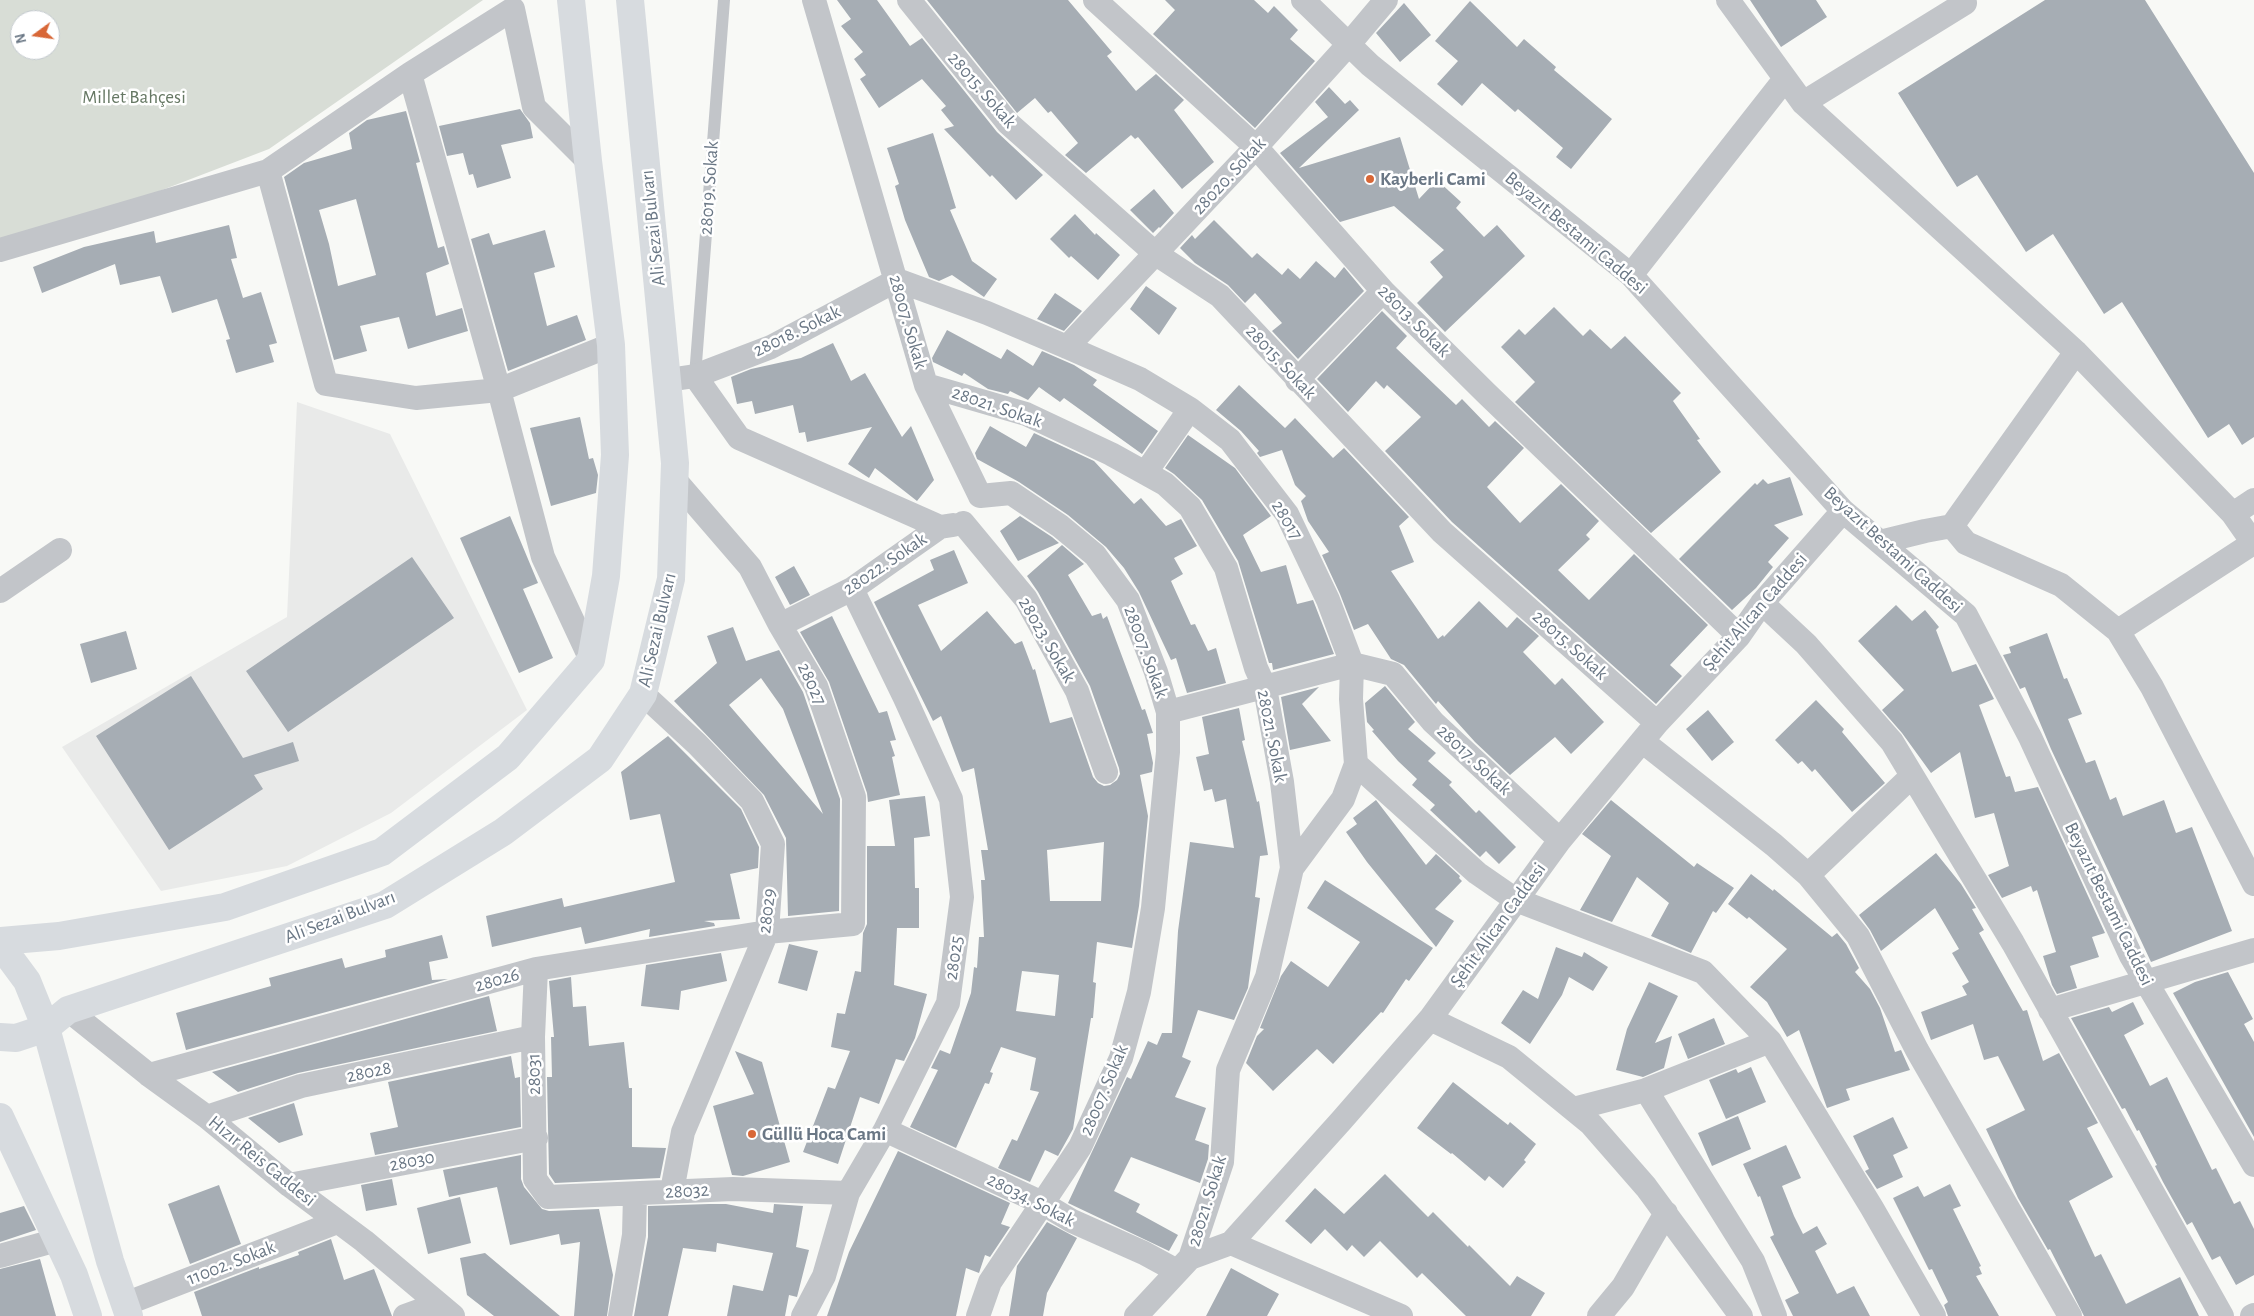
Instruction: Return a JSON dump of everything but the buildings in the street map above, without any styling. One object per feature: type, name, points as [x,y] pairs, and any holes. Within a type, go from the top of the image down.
[{"type":"main road","points":[[0,942],[59,936],[224,907],[382,852],[508,757],[591,660],[606,576],[615,455],[611,345],[588,161],[571,0]]},
{"type":"main road","name":"Ali Sezai Bulvarı","points":[[0,1037],[16,1038],[46,1028],[68,1010],[385,904],[503,832],[600,759],[643,694],[671,579],[675,480],[668,380],[630,0]]},
{"type":"main road","points":[[0,952],[10,958],[28,981],[46,1028],[110,1261],[127,1310]]},
{"type":"main road","points":[[0,1117],[74,1274],[88,1316]]},
{"type":"street","name":"28007. Sokak","points":[[814,0],[926,384],[980,496],[1011,493],[1060,526],[1095,555],[1128,600],[1156,672],[1168,712],[1168,752],[1153,908],[1139,992],[1122,1058],[1080,1147],[990,1282],[978,1316]]},
{"type":"street","name":"28015. Sokak","points":[[909,0],[1008,123],[1156,254],[1220,296],[1296,380],[1442,532],[1657,723]]},
{"type":"street","name":"28013. Sokak","points":[[1095,0],[1256,147],[1383,291],[1486,393],[1739,636]]},
{"type":"street","name":"Beyazıt Bestami Caddesi","points":[[1303,0],[1370,65],[1631,275],[1843,511],[1966,616],[2030,737],[2131,956],[2254,1165]]},
{"type":"street","name":"28020. Sokak","points":[[1067,347],[1256,147],[1350,44],[1386,0]]},
{"type":"street","points":[[1728,0],[1803,103],[2076,352],[2233,514],[2254,543],[2118,631]]},
{"type":"street","points":[[1803,103],[1966,1]]},
{"type":"street","points":[[0,250],[268,172],[410,74],[513,9],[534,107],[588,161]]},
{"type":"street","points":[[410,74],[499,390],[543,557],[591,660]]},
{"type":"street","points":[[1631,275],[1785,79]]},
{"type":"street","points":[[268,172],[326,384],[416,398],[499,390],[611,345]]},
{"type":"street","name":"28018. Sokak","points":[[695,376],[771,347],[897,280]]},
{"type":"street","name":"28017","points":[[897,280],[987,313],[1140,379],[1190,410],[1230,440],[1287,514],[1328,600],[1352,664],[1351,700],[1356,764]]},
{"type":"street","points":[[1296,380],[1383,291]]},
{"type":"street","points":[[1880,542],[1952,526],[2076,352]]},
{"type":"street","points":[[668,380],[695,376],[739,438],[952,525]]},
{"type":"street","name":"28021. Sokak","points":[[926,384],[1026,414],[1146,472],[1165,484],[1190,507],[1226,568],[1256,668],[1265,688],[1282,782],[1292,868],[1267,977],[1228,1070],[1222,1162],[1183,1264]]},
{"type":"street","points":[[1146,472],[1190,410]]},
{"type":"street","name":"28027","points":[[675,480],[750,566],[780,625],[816,686],[854,797],[853,924]]},
{"type":"street","name":"28022. Sokak","points":[[780,625],[852,589],[952,525],[980,496]]},
{"type":"street","points":[[2233,514],[2254,500]]},
{"type":"street","name":"Şehit Alican Caddesi","points":[[1136,1316],[1183,1264],[1231,1243],[1430,1019],[1560,840],[1657,723],[1739,636],[1762,603],[1843,511]]},
{"type":"street","name":"28023. Sokak","points":[[952,525],[1026,599],[1077,691],[1106,772]]},
{"type":"street","points":[[1952,526],[1966,543],[2061,585],[2118,631],[2152,687],[2254,884]]},
{"type":"street","points":[[0,591],[60,550]]},
{"type":"street","name":"28025","points":[[803,1316],[824,1276],[848,1193],[885,1130],[948,1003],[962,897],[951,799],[852,589]]},
{"type":"street","points":[[1762,603],[1806,644],[1892,742],[2013,942],[2222,1316]]},
{"type":"street","points":[[1168,712],[1352,664]]},
{"type":"street","name":"28017. Sokak","points":[[1352,664],[1393,674],[1433,722],[1560,840]]},
{"type":"street","name":"28029","points":[[643,694],[752,801],[773,844],[767,932],[683,1132],[672,1191]]},
{"type":"street","points":[[1642,741],[1774,845],[1808,875],[1858,936],[1917,1050],[2070,1316]]},
{"type":"street","points":[[1292,868],[1343,799],[1356,764],[1477,873],[1516,900],[1703,972],[1770,1041],[1872,1208],[1934,1316]]},
{"type":"street","points":[[1808,875],[1912,776]]},
{"type":"street","name":"28026","points":[[149,1074],[536,969],[767,932],[853,924]]},
{"type":"street","points":[[2050,1010],[2254,950]]},
{"type":"street","name":"28031","points":[[535,1179],[536,1138],[533,1037],[536,969]]},
{"type":"street","name":"Hızır Reis Caddesi","points":[[68,1010],[149,1074],[208,1117],[336,1222],[364,1241],[445,1310]]},
{"type":"street","points":[[1430,1019],[1509,1057],[1591,1124],[1646,1187],[1741,1316]]},
{"type":"street","name":"28028","points":[[208,1117],[301,1086],[533,1037]]},
{"type":"street","points":[[1573,1109],[1646,1090],[1770,1041]]},
{"type":"street","points":[[1646,1090],[1753,1261],[1775,1316]]},
{"type":"street","name":"28034. Sokak","points":[[885,1130],[1042,1203],[1072,1222],[1144,1253],[1183,1264]]},
{"type":"street","name":"28030","points":[[289,1185],[536,1138]]},
{"type":"street","name":"28032","points":[[535,1179],[548,1197],[635,1195],[672,1191],[733,1189],[848,1193]]},
{"type":"street","points":[[620,1316],[634,1236],[635,1195]]},
{"type":"street","points":[[1598,1316],[1623,1287],[1666,1213]]},
{"type":"street","name":"11002. Sokak","points":[[127,1310],[336,1222]]},
{"type":"street","points":[[0,1256],[58,1240]]},
{"type":"street","points":[[1231,1243],[1401,1316]]},
{"type":"street","points":[[406,1316],[445,1310]]},
{"type":"lane","name":"28019. Sokak","points":[[695,376],[724,0]]},
{"type":"shaded area","points":[[297,402],[390,434],[527,710],[391,813],[287,866],[161,891],[62,747],[287,617]]},
{"type":"green space","name":"Millet Bahçesi","points":[[0,0],[483,0],[269,149],[11,248],[0,242]]},
{"type":"place","name":"Kayberli Cami","points":[[1370,179]]},
{"type":"place","name":"Güllü Hoca Cami","points":[[752,1134]]}]
